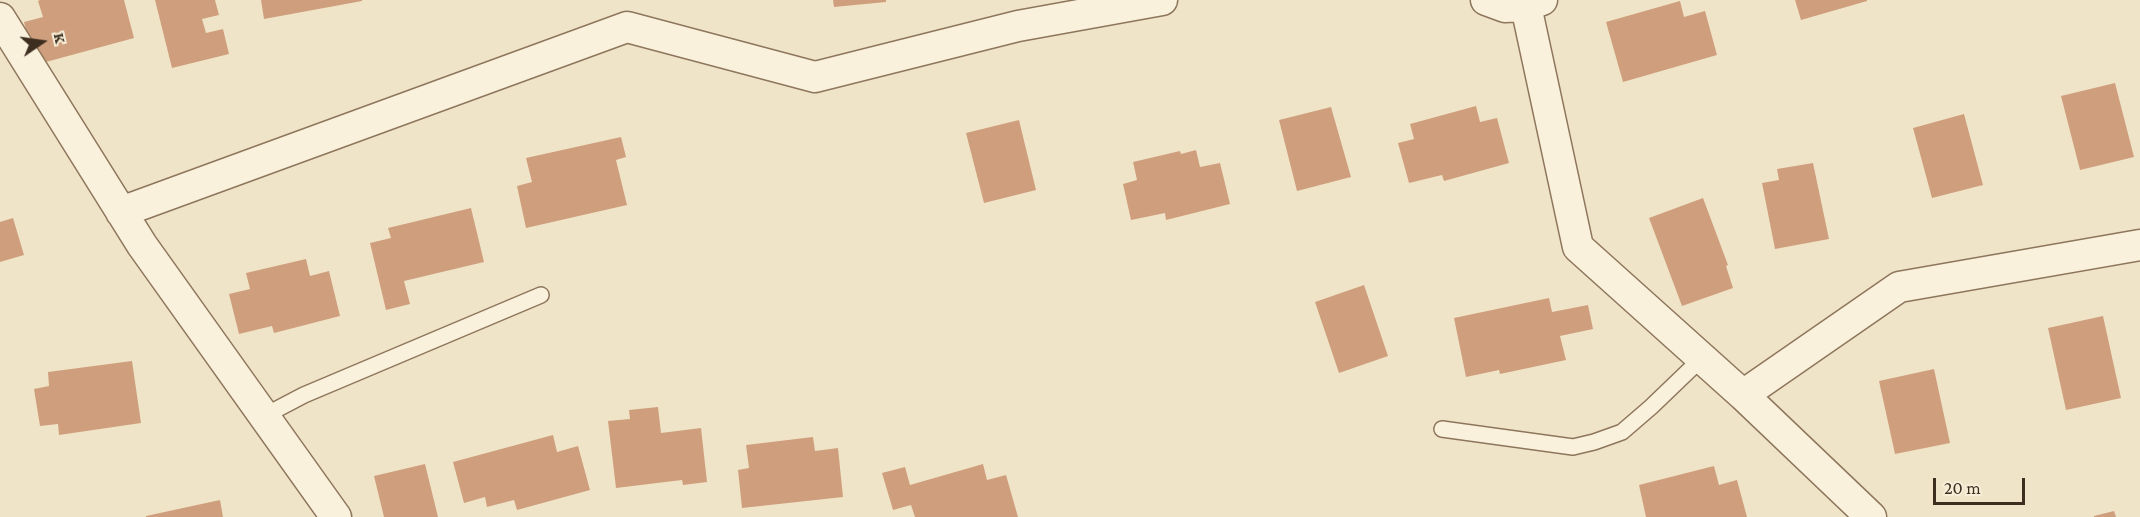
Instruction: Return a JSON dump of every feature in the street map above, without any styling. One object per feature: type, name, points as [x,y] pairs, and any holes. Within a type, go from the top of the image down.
[{"type":"street","points":[[121,212],[627,27],[815,77],[1014,13],[1162,0]]},
{"type":"street","points":[[1486,0],[1505,7],[1534,3],[1578,247],[1743,395],[1871,517]]},
{"type":"street","points":[[0,18],[142,245],[336,517]]},
{"type":"street","points":[[1743,395],[1899,287],[2140,245]]},
{"type":"lane","points":[[264,416],[304,394],[541,295]]},
{"type":"lane","points":[[1442,429],[1573,447],[1594,442],[1622,432],[1702,358]]},
{"type":"building","points":[[124,0],[134,38],[35,65],[24,22],[43,17],[38,1]]},
{"type":"building","points":[[155,0],[215,0],[219,15],[202,19],[206,33],[223,29],[229,54],[172,68]]},
{"type":"building","points":[[261,0],[362,0],[362,1],[264,19]]},
{"type":"building","points":[[833,0],[886,0],[886,2],[834,7]]},
{"type":"building","points":[[1795,0],[1867,0],[1867,1],[1801,20]]},
{"type":"building","points":[[1680,1],[1684,17],[1705,11],[1717,55],[1623,82],[1606,22]]},
{"type":"building","points":[[2115,83],[2134,157],[2080,170],[2061,96]]},
{"type":"building","points":[[1476,106],[1480,122],[1497,118],[1509,163],[1444,181],[1442,175],[1409,183],[1398,143],[1414,139],[1410,124]]},
{"type":"building","points":[[1331,107],[1351,177],[1297,191],[1279,120]]},
{"type":"building","points":[[1964,114],[1983,185],[1932,198],[1913,128]]},
{"type":"building","points":[[1019,120],[1036,190],[984,203],[966,133]]},
{"type":"building","points":[[621,137],[626,157],[616,160],[627,205],[526,228],[517,186],[532,182],[526,158]]},
{"type":"building","points":[[1196,150],[1200,167],[1220,163],[1230,204],[1166,220],[1165,213],[1131,220],[1123,184],[1137,180],[1133,162],[1180,151],[1181,154]]},
{"type":"building","points":[[1813,163],[1829,239],[1775,249],[1762,183],[1779,180],[1777,169]]},
{"type":"building","points":[[1703,198],[1728,265],[1726,266],[1733,288],[1682,306],[1649,218]]},
{"type":"building","points":[[471,208],[484,262],[404,281],[410,304],[386,310],[370,243],[391,238],[388,228]]},
{"type":"building","points":[[13,218],[24,255],[0,262],[0,222]]},
{"type":"building","points":[[306,259],[310,276],[329,271],[340,316],[274,333],[272,326],[239,334],[229,294],[250,289],[246,273]]},
{"type":"building","points":[[1364,285],[1388,356],[1339,373],[1315,302]]},
{"type":"building","points":[[1549,298],[1552,312],[1588,305],[1593,329],[1560,336],[1566,360],[1500,374],[1499,370],[1466,377],[1454,318]]},
{"type":"building","points":[[2103,316],[2121,398],[2066,410],[2048,328]]},
{"type":"building","points":[[132,361],[141,423],[59,435],[58,424],[40,426],[34,389],[49,386],[48,372]]},
{"type":"building","points":[[1934,369],[1950,443],[1895,454],[1879,381]]},
{"type":"building","points":[[658,407],[661,433],[701,428],[707,482],[683,485],[682,480],[616,488],[608,421],[630,419],[629,410]]},
{"type":"building","points":[[553,435],[557,452],[578,446],[590,490],[517,510],[514,500],[487,507],[485,497],[464,503],[453,462]]},
{"type":"building","points":[[813,437],[815,451],[838,448],[843,497],[742,508],[738,470],[749,468],[746,445]]},
{"type":"building","points":[[425,464],[438,517],[384,517],[374,476]]},
{"type":"building","points":[[983,464],[987,480],[1006,475],[1018,517],[915,517],[911,505],[893,510],[882,473],[905,467],[910,485]]},
{"type":"building","points":[[1714,466],[1719,485],[1737,480],[1747,517],[1646,517],[1639,485]]},
{"type":"building","points":[[220,500],[223,517],[146,517],[146,516]]},
{"type":"building","points":[[2114,511],[2116,517],[2094,517],[2094,516]]}]
